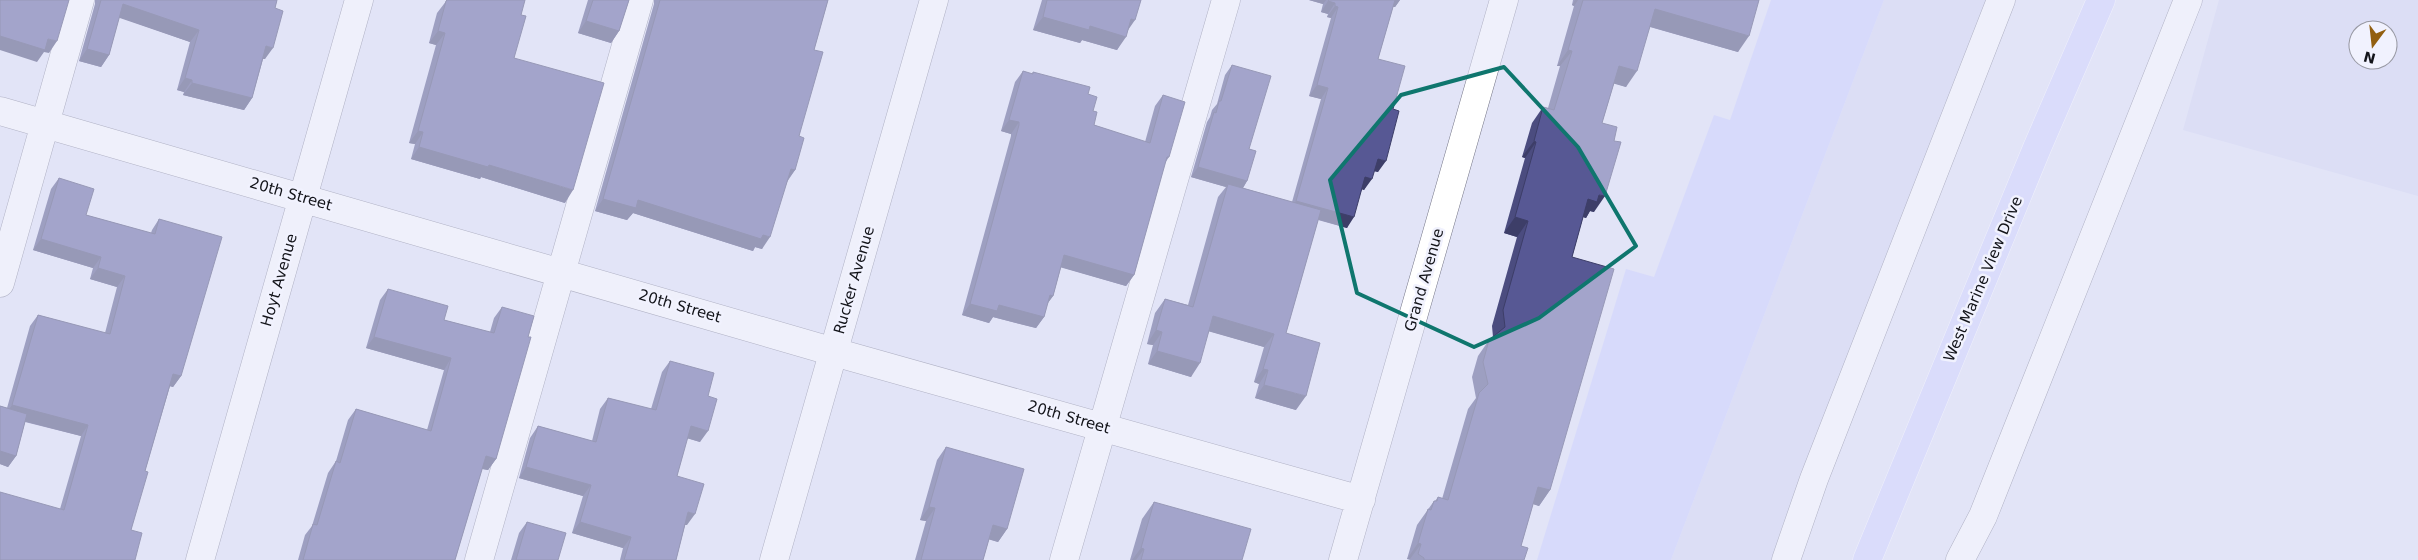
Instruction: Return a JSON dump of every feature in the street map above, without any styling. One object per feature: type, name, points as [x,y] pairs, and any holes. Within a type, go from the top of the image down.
[{"type":"main road","name":"West Marine View Drive","points":[[1867,560],[2037,148],[2101,0]]},
{"type":"street","points":[[0,283],[80,0]]},
{"type":"street","name":"Hoyt Avenue","points":[[200,560],[359,0]]},
{"type":"street","points":[[479,560],[560,271],[639,0]]},
{"type":"street","name":"Rucker Avenue","points":[[774,560],[934,0]]},
{"type":"street","points":[[1064,560],[1226,0]]},
{"type":"street","name":"Grand Avenue","points":[[1343,560],[1504,0]]},
{"type":"street","points":[[1786,560],[1814,479],[2001,0]]},
{"type":"street","points":[[1960,560],[1982,516],[2188,0]]},
{"type":"street","name":"20th Street","points":[[0,111],[560,271],[834,352],[1360,500]]},
{"type":"highlighted area","points":[[1504,67],[1578,147],[1636,246],[1539,318],[1474,347],[1357,293],[1330,180],[1401,95]]},
{"type":"shaded area","points":[[1771,0],[1884,0],[1671,560],[1537,560],[1626,269],[1654,277],[1714,115],[1730,120]]},
{"type":"shaded area","points":[[1884,0],[2000,0],[1784,522],[1771,560],[1671,560]]},
{"type":"shaded area","points":[[2219,0],[2418,0],[2418,196],[2183,130]]},
{"type":"building","points":[[0,0],[69,0],[57,41],[48,39],[45,50],[0,36]]},
{"type":"building","points":[[101,0],[277,0],[275,8],[283,11],[273,48],[266,46],[252,98],[192,83],[192,80],[185,78],[199,30],[123,4],[109,55],[87,49]]},
{"type":"building","points":[[447,0],[525,0],[521,15],[526,16],[514,58],[604,83],[573,190],[419,147],[423,132],[418,131],[445,33],[438,31]]},
{"type":"building","points":[[593,0],[629,0],[619,31],[586,21]]},
{"type":"building","points":[[660,0],[828,0],[814,50],[823,52],[799,136],[804,138],[795,170],[791,169],[770,237],[763,235],[761,239],[638,200],[636,208],[603,199]]},
{"type":"building","points":[[1047,0],[1141,0],[1135,20],[1131,19],[1126,37],[1090,26],[1089,30],[1043,17]]},
{"type":"building","points":[[1329,0],[1395,0],[1378,59],[1405,66],[1393,109],[1399,111],[1386,161],[1378,159],[1372,179],[1365,177],[1354,217],[1296,201],[1328,88],[1317,85],[1338,7]]},
{"type":"building","points":[[1583,0],[1759,0],[1749,36],[1655,9],[1637,71],[1619,66],[1602,123],[1617,127],[1614,141],[1621,142],[1605,196],[1599,195],[1597,202],[1588,199],[1572,257],[1614,269],[1550,490],[1538,487],[1521,546],[1528,548],[1524,560],[1424,560],[1418,554],[1421,544],[1418,543],[1428,509],[1431,510],[1434,501],[1437,501],[1438,497],[1448,500],[1479,393],[1488,384],[1483,362],[1489,340],[1505,327],[1503,310],[1528,221],[1515,217],[1536,142],[1534,141],[1543,107],[1554,110],[1572,51],[1568,50]]},
{"type":"building","points":[[1232,65],[1271,76],[1249,149],[1256,151],[1247,181],[1198,167],[1214,112],[1216,113],[1219,101],[1221,101]]},
{"type":"building","points":[[1023,71],[1090,87],[1088,94],[1097,97],[1093,111],[1097,112],[1094,125],[1150,143],[1163,95],[1185,102],[1169,157],[1167,157],[1134,275],[1064,255],[1053,296],[1050,295],[1044,317],[999,305],[997,311],[970,304],[1019,125],[1019,122],[1009,120]]},
{"type":"building","points":[[59,178],[94,189],[86,215],[155,234],[159,219],[222,237],[181,376],[173,374],[145,471],[148,472],[131,530],[142,533],[135,560],[0,560],[0,492],[64,510],[88,425],[12,405],[38,315],[110,334],[125,276],[98,268],[101,257],[41,239]]},
{"type":"building","points":[[1228,184],[1321,210],[1286,333],[1320,343],[1306,396],[1264,385],[1268,370],[1263,369],[1274,334],[1213,316],[1200,363],[1157,351],[1162,332],[1156,330],[1165,299],[1193,307]]},
{"type":"building","points":[[388,289],[448,306],[444,320],[494,333],[502,307],[534,316],[528,337],[531,337],[496,459],[486,456],[455,560],[303,560],[313,524],[317,525],[336,461],[340,463],[356,409],[431,431],[451,358],[374,337]]},
{"type":"building","points":[[670,361],[714,373],[708,396],[717,399],[708,431],[691,426],[677,476],[704,484],[695,514],[688,512],[676,560],[624,560],[631,537],[580,522],[591,485],[526,467],[538,426],[596,442],[608,398],[656,410]]},
{"type":"building","points":[[0,406],[27,414],[16,456],[0,451]]},
{"type":"building","points":[[946,447],[1024,469],[1007,529],[993,525],[983,560],[921,560],[935,508],[929,507]]},
{"type":"building","points":[[1154,502],[1251,529],[1242,560],[1141,560],[1144,549],[1141,548]]},
{"type":"building","points":[[527,522],[566,533],[558,560],[516,560]]}]
